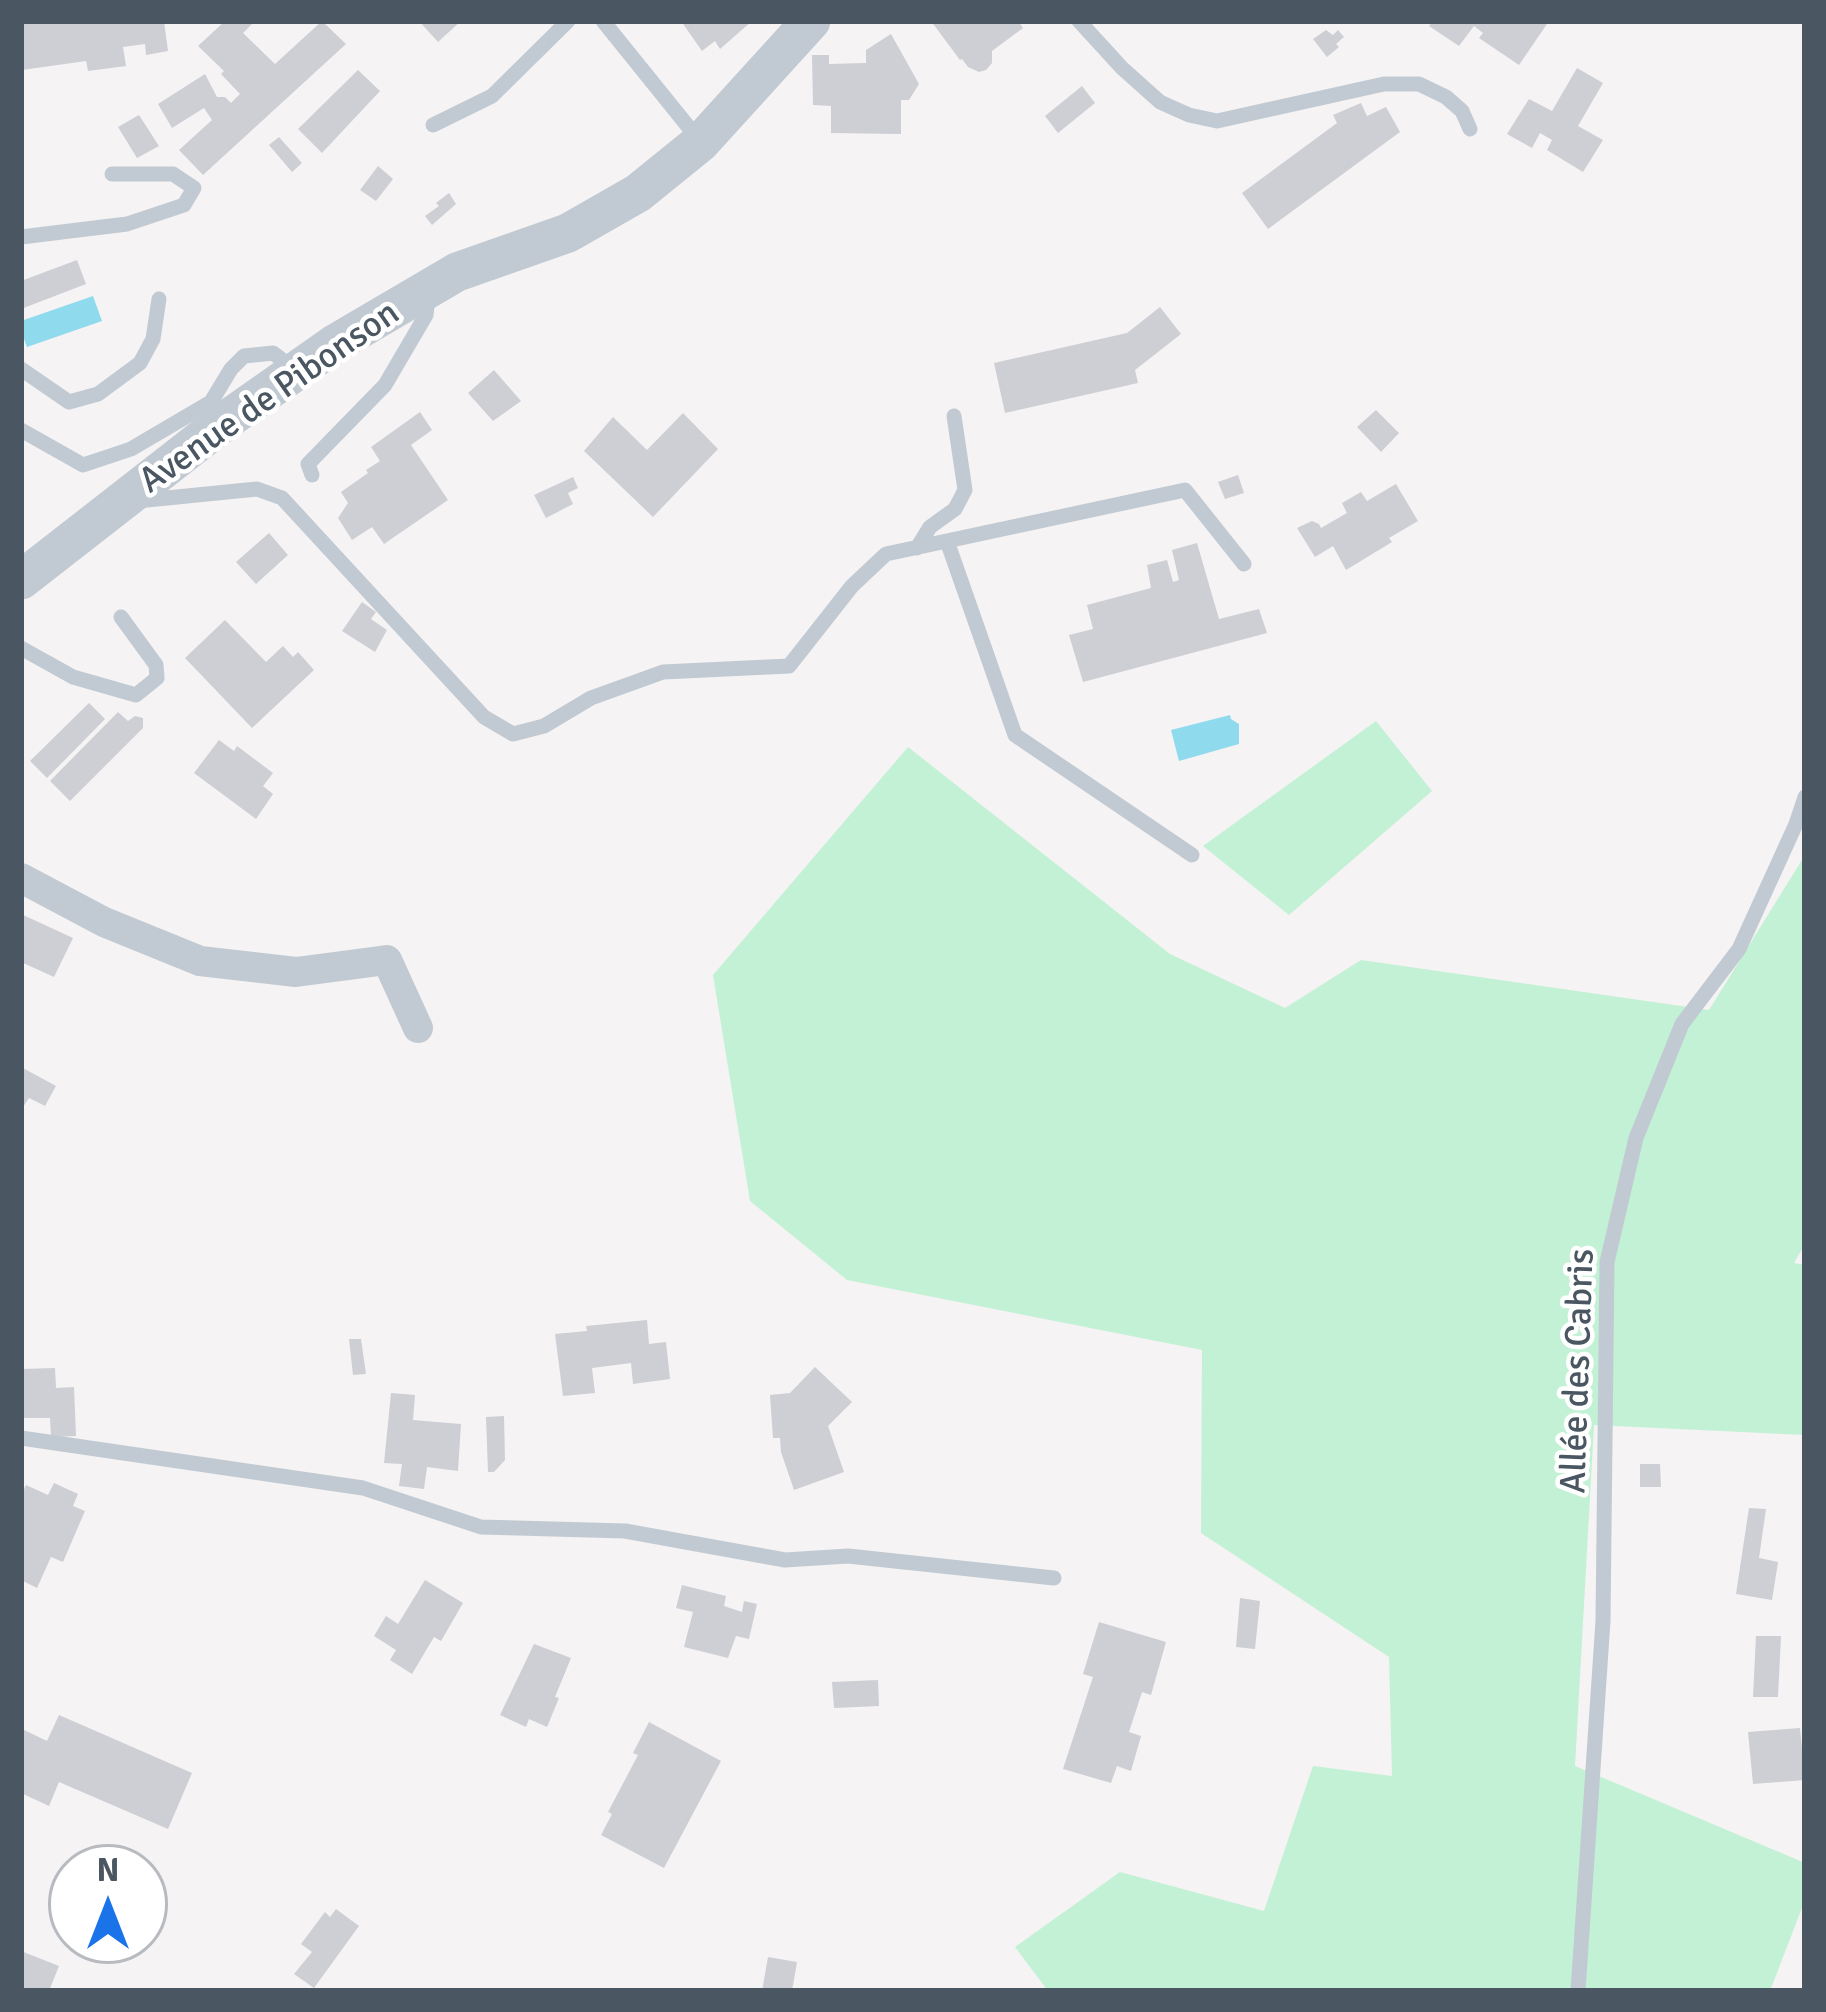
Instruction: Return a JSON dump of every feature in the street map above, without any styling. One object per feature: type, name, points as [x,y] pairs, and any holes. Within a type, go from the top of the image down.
[{"type":"street","name":"Avenue de Pibonson","points":[[21,580],[225,421],[336,343],[457,272],[568,233],[638,194],[701,142],[811,21]]},
{"type":"street","points":[[21,878],[104,922],[200,961],[296,972],[387,960],[418,1028]]},
{"type":"lane","points":[[433,125],[492,96],[568,21]]},
{"type":"lane","points":[[603,21],[701,142]]},
{"type":"lane","points":[[1079,21],[1160,102],[1189,115],[1216,121],[1384,84],[1418,84],[1446,97],[1471,129]]},
{"type":"lane","points":[[21,237],[127,224],[184,205],[194,188],[173,174],[112,174]]},
{"type":"lane","points":[[312,475],[308,464],[385,385],[426,315],[429,288]]},
{"type":"lane","points":[[21,369],[69,402],[98,394],[140,363],[154,339],[159,299]]},
{"type":"lane","points":[[21,430],[83,465],[131,449],[211,402],[244,356],[274,353],[296,371]]},
{"type":"lane","points":[[916,548],[929,527],[955,509],[965,490],[954,416]]},
{"type":"lane","points":[[120,503],[257,489],[282,498],[484,717],[513,734],[544,726],[590,698],[663,672],[789,666],[852,586],[886,554],[1185,490],[1244,564]]},
{"type":"lane","points":[[946,542],[1015,735],[1192,855]]},
{"type":"lane","points":[[21,648],[73,677],[136,695],[157,678],[156,665],[121,616]]},
{"type":"lane","name":"Allée des Cabris","points":[[1578,1991],[1603,1622],[1607,1262],[1636,1138],[1682,1024],[1739,949],[1805,797]]},
{"type":"lane","points":[[21,1438],[363,1488],[481,1527],[625,1531],[785,1560],[848,1556],[1054,1578]]},
{"type":"green space","points":[[1376,721],[1432,791],[1289,915],[1203,846]]},
{"type":"green space","points":[[908,747],[1170,954],[1285,1008],[1361,960],[1709,1010],[1805,855],[1805,1244],[1794,1263],[1805,1265],[1805,1435],[1594,1425],[1575,1766],[1805,1863],[1805,1900],[1770,1991],[1048,1991],[1015,1947],[1120,1872],[1264,1911],[1313,1766],[1392,1776],[1389,1657],[1201,1533],[1202,1350],[847,1280],[750,1201],[713,975]]},
{"type":"water","points":[[93,296],[102,321],[27,347],[21,321]]},
{"type":"water","points":[[1230,715],[1239,724],[1239,744],[1179,761],[1171,730]]},
{"type":"building","points":[[21,21],[164,21],[168,51],[146,55],[145,44],[123,47],[126,66],[88,71],[86,61],[22,70]]},
{"type":"building","points":[[225,21],[255,21],[243,33],[275,64],[322,21],[346,44],[203,175],[179,150],[212,120],[204,108],[172,128],[158,104],[205,74],[217,97],[231,103],[240,94],[198,46]]},
{"type":"building","points":[[419,21],[461,21],[438,42]]},
{"type":"building","points":[[681,21],[752,21],[720,49],[715,41],[702,51]]},
{"type":"building","points":[[931,21],[1018,21],[1023,28],[992,51],[992,63],[979,72],[960,60]]},
{"type":"building","points":[[1433,21],[1549,21],[1519,65],[1479,38],[1483,33],[1474,26],[1459,46],[1429,26]]},
{"type":"building","points":[[1326,30],[1333,35],[1338,30],[1344,37],[1327,57],[1313,39]]},
{"type":"building","points":[[891,34],[919,84],[909,100],[901,100],[901,134],[831,133],[831,106],[813,105],[812,55],[829,55],[829,64],[866,63],[866,50]]},
{"type":"building","points":[[1577,68],[1603,83],[1578,126],[1603,140],[1583,172],[1547,150],[1552,140],[1540,133],[1532,148],[1507,134],[1529,99],[1552,111]]},
{"type":"building","points":[[358,70],[380,91],[322,153],[298,129]]},
{"type":"building","points":[[1082,86],[1095,103],[1058,133],[1045,116]]},
{"type":"building","points":[[1361,103],[1367,116],[1386,107],[1400,132],[1268,229],[1242,193],[1337,123],[1333,115]]},
{"type":"building","points":[[139,115],[159,146],[137,158],[118,127]]},
{"type":"building","points":[[279,137],[302,163],[292,172],[269,145]]},
{"type":"building","points":[[378,166],[393,179],[376,201],[360,190]]},
{"type":"building","points":[[449,193],[456,204],[432,225],[425,216]]},
{"type":"building","points":[[77,260],[86,284],[21,309],[21,281]]},
{"type":"building","points":[[1160,307],[1181,334],[1135,370],[1138,383],[1005,413],[994,363],[1127,333]]},
{"type":"building","points":[[494,370],[521,401],[493,421],[468,393]]},
{"type":"building","points":[[1376,410],[1399,433],[1381,452],[1357,427]]},
{"type":"building","points":[[420,412],[432,430],[411,445],[448,500],[384,544],[372,527],[352,540],[338,518],[348,503],[341,492],[380,461],[371,447]]},
{"type":"building","points":[[683,413],[718,449],[653,517],[584,451],[613,417],[647,450]]},
{"type":"building","points":[[1238,475],[1244,493],[1225,499],[1218,482]]},
{"type":"building","points":[[573,477],[578,488],[568,493],[573,504],[546,518],[534,495]]},
{"type":"building","points":[[1396,484],[1418,521],[1346,570],[1333,546],[1315,557],[1297,528],[1312,521],[1321,528],[1347,513],[1342,503],[1361,492],[1367,501]]},
{"type":"building","points":[[269,533],[288,555],[256,584],[236,562]]},
{"type":"building","points":[[1197,543],[1219,619],[1259,609],[1267,633],[1083,682],[1069,635],[1093,629],[1087,605],[1151,588],[1147,565],[1167,560],[1173,582],[1179,580],[1172,550]]},
{"type":"building","points":[[362,602],[376,612],[371,619],[387,630],[375,652],[342,631]]},
{"type":"building","points":[[225,620],[266,662],[283,646],[293,657],[298,652],[314,670],[252,728],[185,658]]},
{"type":"building","points":[[89,703],[105,719],[47,778],[30,761]]},
{"type":"building","points":[[118,712],[128,721],[143,718],[143,728],[70,801],[50,781]]},
{"type":"building","points":[[219,740],[234,751],[237,746],[273,773],[263,786],[273,794],[256,819],[194,773]]},
{"type":"building","points":[[21,914],[73,938],[54,977],[21,962]]},
{"type":"building","points":[[21,1067],[56,1086],[45,1106],[29,1098],[21,1110]]},
{"type":"building","points":[[647,1320],[649,1344],[666,1342],[670,1379],[633,1384],[631,1363],[592,1368],[595,1393],[563,1396],[555,1334]]},
{"type":"building","points":[[349,1339],[361,1339],[366,1374],[353,1375]]},
{"type":"building","points":[[815,1367],[852,1402],[828,1426],[844,1472],[794,1490],[780,1438],[773,1438],[770,1395],[790,1393]]},
{"type":"building","points":[[55,1368],[56,1388],[74,1387],[76,1436],[51,1437],[50,1418],[22,1418],[21,1369]]},
{"type":"building","points":[[391,1393],[415,1395],[413,1420],[461,1424],[458,1471],[427,1467],[424,1489],[399,1486],[402,1464],[384,1463]]},
{"type":"building","points":[[504,1416],[505,1460],[488,1472],[486,1417]]},
{"type":"building","points":[[1640,1464],[1660,1464],[1661,1487],[1640,1487]]},
{"type":"building","points":[[54,1483],[78,1494],[73,1506],[85,1511],[63,1562],[51,1557],[37,1588],[21,1580],[21,1496],[26,1485],[48,1495]]},
{"type":"building","points":[[1749,1508],[1766,1509],[1759,1558],[1778,1562],[1772,1600],[1736,1594]]},
{"type":"building","points":[[425,1580],[463,1603],[441,1641],[434,1637],[412,1674],[390,1660],[396,1650],[374,1636],[386,1616],[398,1624]]},
{"type":"building","points":[[682,1585],[726,1596],[724,1606],[742,1612],[744,1601],[757,1604],[749,1639],[736,1636],[728,1658],[684,1647],[693,1612],[676,1608]]},
{"type":"building","points":[[1240,1598],[1260,1601],[1255,1649],[1236,1647]]},
{"type":"building","points":[[1099,1622],[1166,1642],[1151,1695],[1142,1692],[1129,1732],[1141,1736],[1131,1771],[1117,1766],[1111,1783],[1063,1769],[1093,1677],[1083,1674]]},
{"type":"building","points":[[1756,1636],[1781,1636],[1778,1697],[1753,1697]]},
{"type":"building","points":[[534,1644],[571,1658],[547,1727],[529,1719],[526,1727],[500,1715]]},
{"type":"building","points":[[878,1680],[879,1706],[834,1708],[832,1682]]},
{"type":"building","points":[[59,1715],[192,1773],[168,1829],[59,1782],[49,1806],[21,1793],[22,1729],[47,1741]]},
{"type":"building","points":[[649,1722],[721,1761],[664,1868],[601,1835]]},
{"type":"building","points":[[1800,1728],[1805,1780],[1753,1784],[1748,1732]]},
{"type":"building","points":[[336,1909],[359,1926],[314,1988],[294,1974],[312,1952],[301,1944],[325,1912],[330,1917]]},
{"type":"building","points":[[21,1951],[59,1966],[49,1991],[21,1991]]},
{"type":"building","points":[[768,1957],[797,1962],[792,1991],[762,1991]]}]
